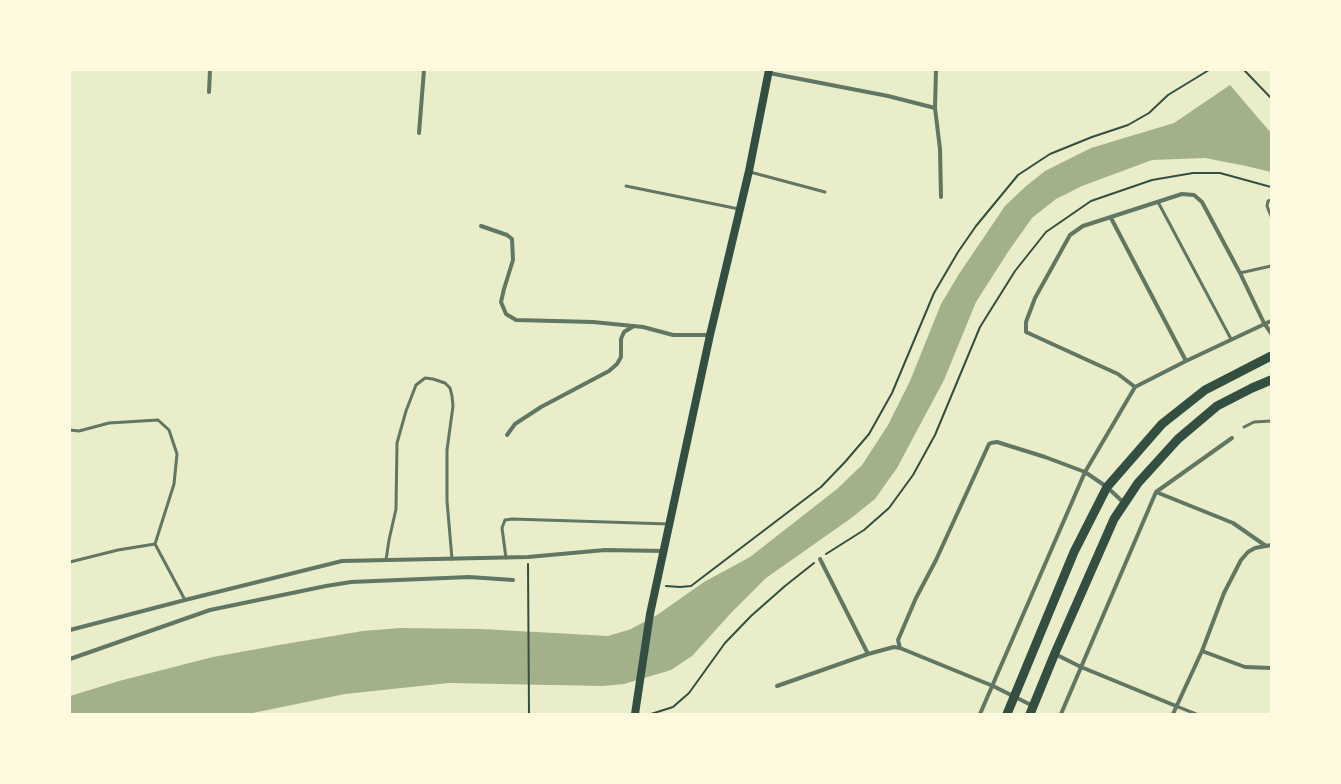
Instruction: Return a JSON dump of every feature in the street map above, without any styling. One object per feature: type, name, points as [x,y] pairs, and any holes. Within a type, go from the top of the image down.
[{"type":"main road","points":[[636,714],[650,614],[769,71]]},
{"type":"main road","points":[[1007,714],[1074,552],[1107,487],[1162,424],[1192,399],[1204,390],[1271,356]]},
{"type":"main road","points":[[1032,710],[1114,519],[1138,483],[1178,439],[1217,406],[1271,380]]},
{"type":"street","points":[[209,92],[210,70]]},
{"type":"street","points":[[419,133],[424,70]]},
{"type":"street","points":[[936,70],[935,108],[940,149],[941,197]]},
{"type":"street","points":[[769,71],[888,96],[935,108]]},
{"type":"street","points":[[1135,387],[1118,374],[1026,332],[1026,322],[1035,298],[1070,235],[1083,226],[1182,194],[1194,195],[1202,202],[1240,273],[1264,323],[1271,333]]},
{"type":"street","points":[[1111,218],[1186,361]]},
{"type":"street","points":[[481,226],[507,235],[512,239],[513,260],[501,302],[506,314],[516,320],[593,322],[643,327],[673,335],[710,335]]},
{"type":"street","points":[[980,714],[1085,472],[1135,387],[1231,339],[1271,321]]},
{"type":"street","points":[[506,435],[515,424],[541,407],[609,371],[617,364],[621,357],[621,338],[624,332],[634,326]]},
{"type":"street","points":[[1061,714],[1156,492],[1232,438]]},
{"type":"street","points":[[900,648],[898,640],[916,598],[936,560],[989,444],[993,441],[1045,457],[1085,472],[1107,487],[1125,504]]},
{"type":"street","points":[[1156,492],[1233,523],[1266,546]]},
{"type":"street","points":[[1172,714],[1202,651],[1224,594],[1241,560],[1248,552],[1255,548],[1271,545]]},
{"type":"street","points":[[70,630],[333,563],[357,560],[528,557],[605,550],[665,551]]},
{"type":"street","points":[[820,559],[868,654]]},
{"type":"street","points":[[70,659],[210,610],[326,586],[351,582],[469,578],[513,580]]},
{"type":"street","points":[[777,686],[868,654],[894,647],[900,648],[992,686],[1014,697],[1032,710]]},
{"type":"street","points":[[1202,651],[1245,667],[1271,668]]},
{"type":"street","points":[[1055,654],[1081,667],[1176,706]]},
{"type":"lane","points":[[748,171],[825,192]]},
{"type":"lane","points":[[626,186],[739,209]]},
{"type":"lane","points":[[1271,200],[1268,201],[1267,206],[1271,216]]},
{"type":"lane","points":[[1158,202],[1231,339]]},
{"type":"lane","points":[[1240,273],[1271,266]]},
{"type":"lane","points":[[386,560],[388,540],[396,509],[397,444],[416,385],[425,378],[445,383],[450,388],[452,396],[453,406],[447,450],[447,501],[452,559]]},
{"type":"lane","points":[[70,430],[79,431],[108,423],[158,420],[169,430],[177,454],[174,484],[155,544],[185,600]]},
{"type":"lane","points":[[1244,427],[1254,422],[1271,421]]},
{"type":"lane","points":[[506,558],[502,528],[505,520],[670,524]]},
{"type":"lane","points":[[70,562],[118,550],[155,544]]},
{"type":"lane","points":[[1176,706],[1196,714]]},
{"type":"path","points":[[656,586],[691,586],[821,486],[869,434],[892,393],[934,293],[958,252],[976,226],[1018,176],[1050,154],[1092,137],[1128,125],[1149,113],[1168,95],[1209,70]]},
{"type":"path","points":[[1244,70],[1271,98]]},
{"type":"path","points":[[651,714],[673,707],[689,693],[725,643],[751,616],[785,586],[820,559],[864,530],[889,508],[913,475],[935,435],[980,327],[1015,271],[1046,232],[1091,201],[1152,180],[1193,173],[1220,173],[1271,188]]},
{"type":"path","points":[[528,557],[529,714]]},
{"type":"shaded area","points":[[1230,85],[1271,133],[1271,172],[1205,158],[1152,160],[1082,186],[1056,199],[1032,218],[976,302],[944,380],[897,468],[875,499],[850,519],[766,578],[731,613],[692,656],[671,670],[624,684],[603,686],[449,683],[345,694],[248,714],[70,714],[70,696],[119,681],[213,657],[279,645],[363,631],[400,628],[482,629],[608,636],[631,629],[657,615],[704,582],[750,557],[837,489],[862,465],[888,425],[910,381],[941,304],[959,274],[1005,206],[1025,187],[1045,171],[1091,148],[1174,123]]}]
